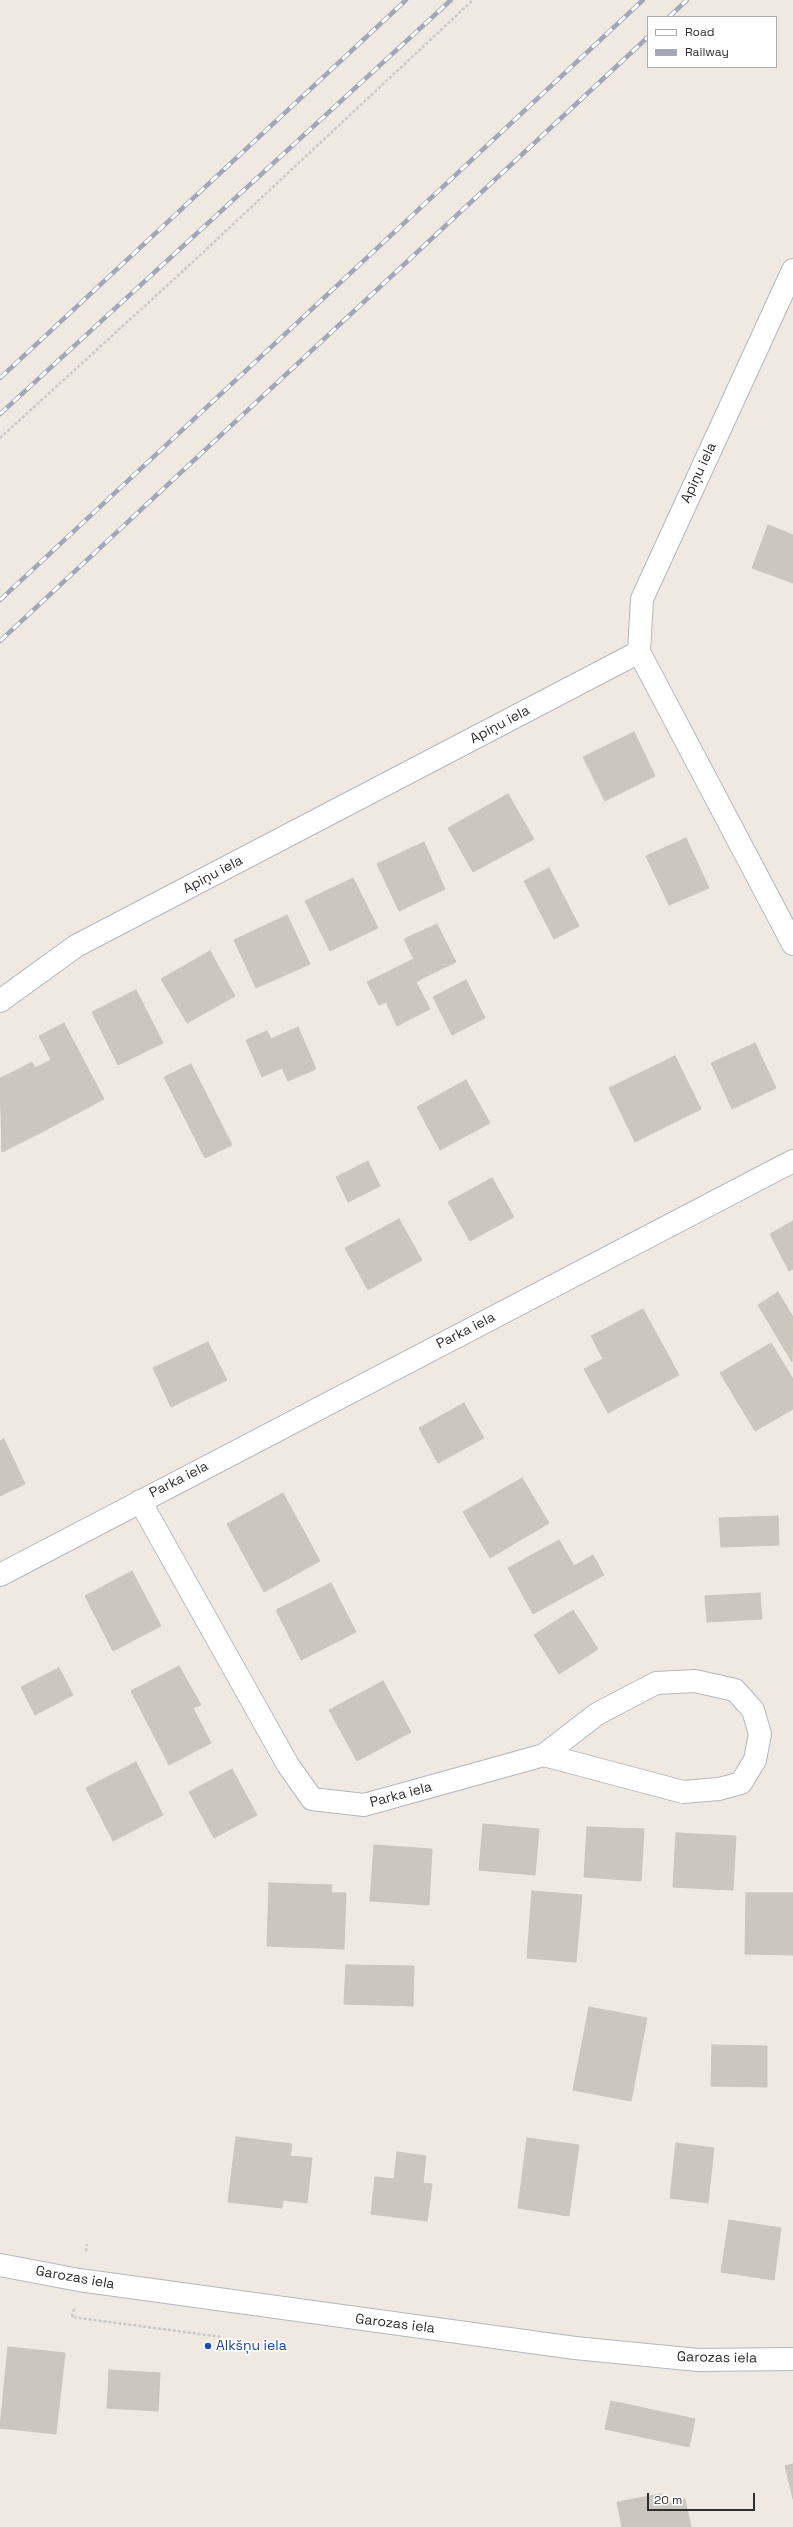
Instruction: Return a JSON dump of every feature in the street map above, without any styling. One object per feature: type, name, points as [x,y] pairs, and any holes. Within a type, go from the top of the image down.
[{"type":"street","name":"Apiņu iela","points":[[0,1001],[76,946],[639,652],[642,599],[793,270]]},
{"type":"street","points":[[639,652],[793,944]]},
{"type":"street","name":"Parka iela","points":[[0,1575],[793,1162]]},
{"type":"street","name":"Parka iela","points":[[140,1501],[288,1765],[312,1799],[364,1805],[544,1755],[597,1714],[656,1683],[695,1681],[735,1690],[753,1710],[760,1734],[756,1760],[741,1783],[719,1790],[683,1792],[544,1755]]},
{"type":"street","name":"Garozas iela","points":[[0,2265],[103,2284],[575,2348],[698,2360],[793,2359]]},
{"type":"path","points":[[0,438],[182,272],[473,0]]},
{"type":"path","points":[[72,2317],[222,2337]]},
{"type":"building","points":[[768,525],[793,535],[793,583],[752,568]]},
{"type":"building","points":[[634,732],[655,776],[605,801],[583,757]]},
{"type":"building","points":[[508,794],[534,839],[473,872],[448,828]]},
{"type":"building","points":[[686,838],[709,888],[669,905],[646,856]]},
{"type":"building","points":[[424,842],[445,889],[399,911],[377,864]]},
{"type":"building","points":[[549,868],[579,926],[554,939],[524,881]]},
{"type":"building","points":[[353,878],[378,928],[330,951],[305,901]]},
{"type":"building","points":[[287,915],[310,964],[256,988],[234,940]]},
{"type":"building","points":[[437,924],[456,962],[423,978],[404,939]]},
{"type":"building","points":[[210,951],[235,996],[187,1023],[161,979]]},
{"type":"building","points":[[414,959],[423,978],[416,982],[430,1009],[397,1026],[386,1002],[379,1005],[367,982]]},
{"type":"building","points":[[466,980],[485,1018],[452,1035],[433,997]]},
{"type":"building","points":[[136,990],[163,1043],[118,1065],[92,1012]]},
{"type":"building","points":[[64,1023],[104,1099],[44,1131],[13,1072],[32,1062],[35,1068],[51,1060],[39,1036]]},
{"type":"building","points":[[298,1027],[316,1069],[288,1081],[282,1068],[262,1077],[246,1040],[267,1031],[271,1039]]},
{"type":"building","points":[[755,1043],[776,1088],[732,1109],[711,1063]]},
{"type":"building","points":[[675,1056],[701,1109],[635,1142],[609,1088]]},
{"type":"building","points":[[191,1064],[232,1145],[205,1158],[164,1077]]},
{"type":"building","points":[[13,1072],[44,1131],[2,1152],[0,1078]]},
{"type":"building","points":[[466,1080],[490,1123],[440,1150],[417,1107]]},
{"type":"building","points":[[368,1161],[380,1186],[348,1202],[336,1177]]},
{"type":"building","points":[[492,1178],[514,1217],[470,1241],[448,1202]]},
{"type":"building","points":[[399,1219],[422,1260],[368,1290],[345,1248]]},
{"type":"building","points":[[793,1221],[793,1269],[789,1271],[770,1234]]},
{"type":"building","points":[[778,1292],[793,1317],[792,1362],[758,1305]]},
{"type":"building","points":[[643,1309],[679,1375],[608,1413],[584,1369],[603,1359],[591,1336]]},
{"type":"building","points":[[208,1342],[227,1380],[171,1407],[153,1368]]},
{"type":"building","points":[[771,1343],[793,1379],[793,1409],[755,1431],[720,1373]]},
{"type":"building","points":[[464,1403],[484,1438],[438,1463],[419,1428]]},
{"type":"building","points":[[4,1439],[25,1484],[0,1496],[0,1441]]},
{"type":"building","points":[[522,1478],[549,1523],[490,1558],[463,1512]]},
{"type":"building","points":[[283,1493],[320,1561],[264,1592],[227,1524]]},
{"type":"building","points":[[778,1516],[779,1545],[721,1547],[719,1518]]},
{"type":"building","points":[[559,1540],[574,1566],[593,1555],[604,1575],[533,1614],[508,1568]]},
{"type":"building","points":[[132,1571],[161,1626],[113,1651],[85,1596]]},
{"type":"building","points":[[331,1583],[356,1632],[301,1660],[276,1610]]},
{"type":"building","points":[[760,1593],[762,1619],[707,1622],[705,1596]]},
{"type":"building","points":[[573,1610],[598,1649],[559,1674],[534,1635]]},
{"type":"building","points":[[179,1666],[201,1705],[193,1708],[211,1743],[169,1765],[131,1691]]},
{"type":"building","points":[[59,1668],[73,1695],[35,1715],[21,1687]]},
{"type":"building","points":[[383,1681],[411,1732],[357,1761],[329,1710]]},
{"type":"building","points":[[136,1762],[163,1815],[113,1841],[86,1788]]},
{"type":"building","points":[[232,1769],[257,1815],[214,1838],[189,1792]]},
{"type":"building","points":[[483,1824],[539,1829],[535,1875],[479,1870]]},
{"type":"building","points":[[587,1827],[644,1829],[641,1881],[584,1877]]},
{"type":"building","points":[[676,1833],[736,1836],[733,1890],[673,1887]]},
{"type":"building","points":[[374,1845],[432,1849],[429,1905],[370,1901]]},
{"type":"building","points":[[269,1883],[332,1885],[331,1893],[346,1893],[344,1949],[267,1946]]},
{"type":"building","points":[[532,1891],[582,1895],[576,1962],[527,1958]]},
{"type":"building","points":[[746,1893],[793,1893],[793,1955],[745,1954]]},
{"type":"building","points":[[346,1965],[414,1966],[413,2006],[344,2004]]},
{"type":"building","points":[[589,2007],[647,2018],[631,2101],[573,2090]]},
{"type":"building","points":[[712,2045],[767,2046],[767,2087],[711,2086]]},
{"type":"building","points":[[236,2137],[292,2144],[290,2156],[312,2158],[307,2203],[283,2200],[282,2208],[228,2202]]},
{"type":"building","points":[[527,2138],[579,2145],[569,2216],[518,2208]]},
{"type":"building","points":[[676,2143],[714,2148],[708,2203],[670,2198]]},
{"type":"building","points":[[397,2152],[426,2156],[423,2183],[432,2184],[427,2221],[371,2214],[375,2177],[394,2179]]},
{"type":"building","points":[[729,2220],[781,2228],[774,2280],[721,2272]]},
{"type":"building","points":[[8,2347],[65,2353],[56,2434],[0,2428]]},
{"type":"building","points":[[109,2370],[160,2373],[158,2411],[107,2408]]},
{"type":"building","points":[[611,2401],[695,2419],[689,2447],[605,2429]]},
{"type":"building","points":[[793,2464],[793,2499],[785,2466]]},
{"type":"building","points":[[661,2494],[663,2504],[685,2499],[691,2527],[622,2527],[617,2502]]},
{"type":"railway","points":[[0,378],[406,0]]},
{"type":"railway","points":[[0,414],[451,0]]},
{"type":"railway","points":[[0,600],[643,0]]},
{"type":"railway","points":[[670,16],[687,0]]},
{"type":"railway","points":[[0,641],[647,38]]},
{"type":"place","name":"Alkšņu iela","points":[[208,2346]]}]
